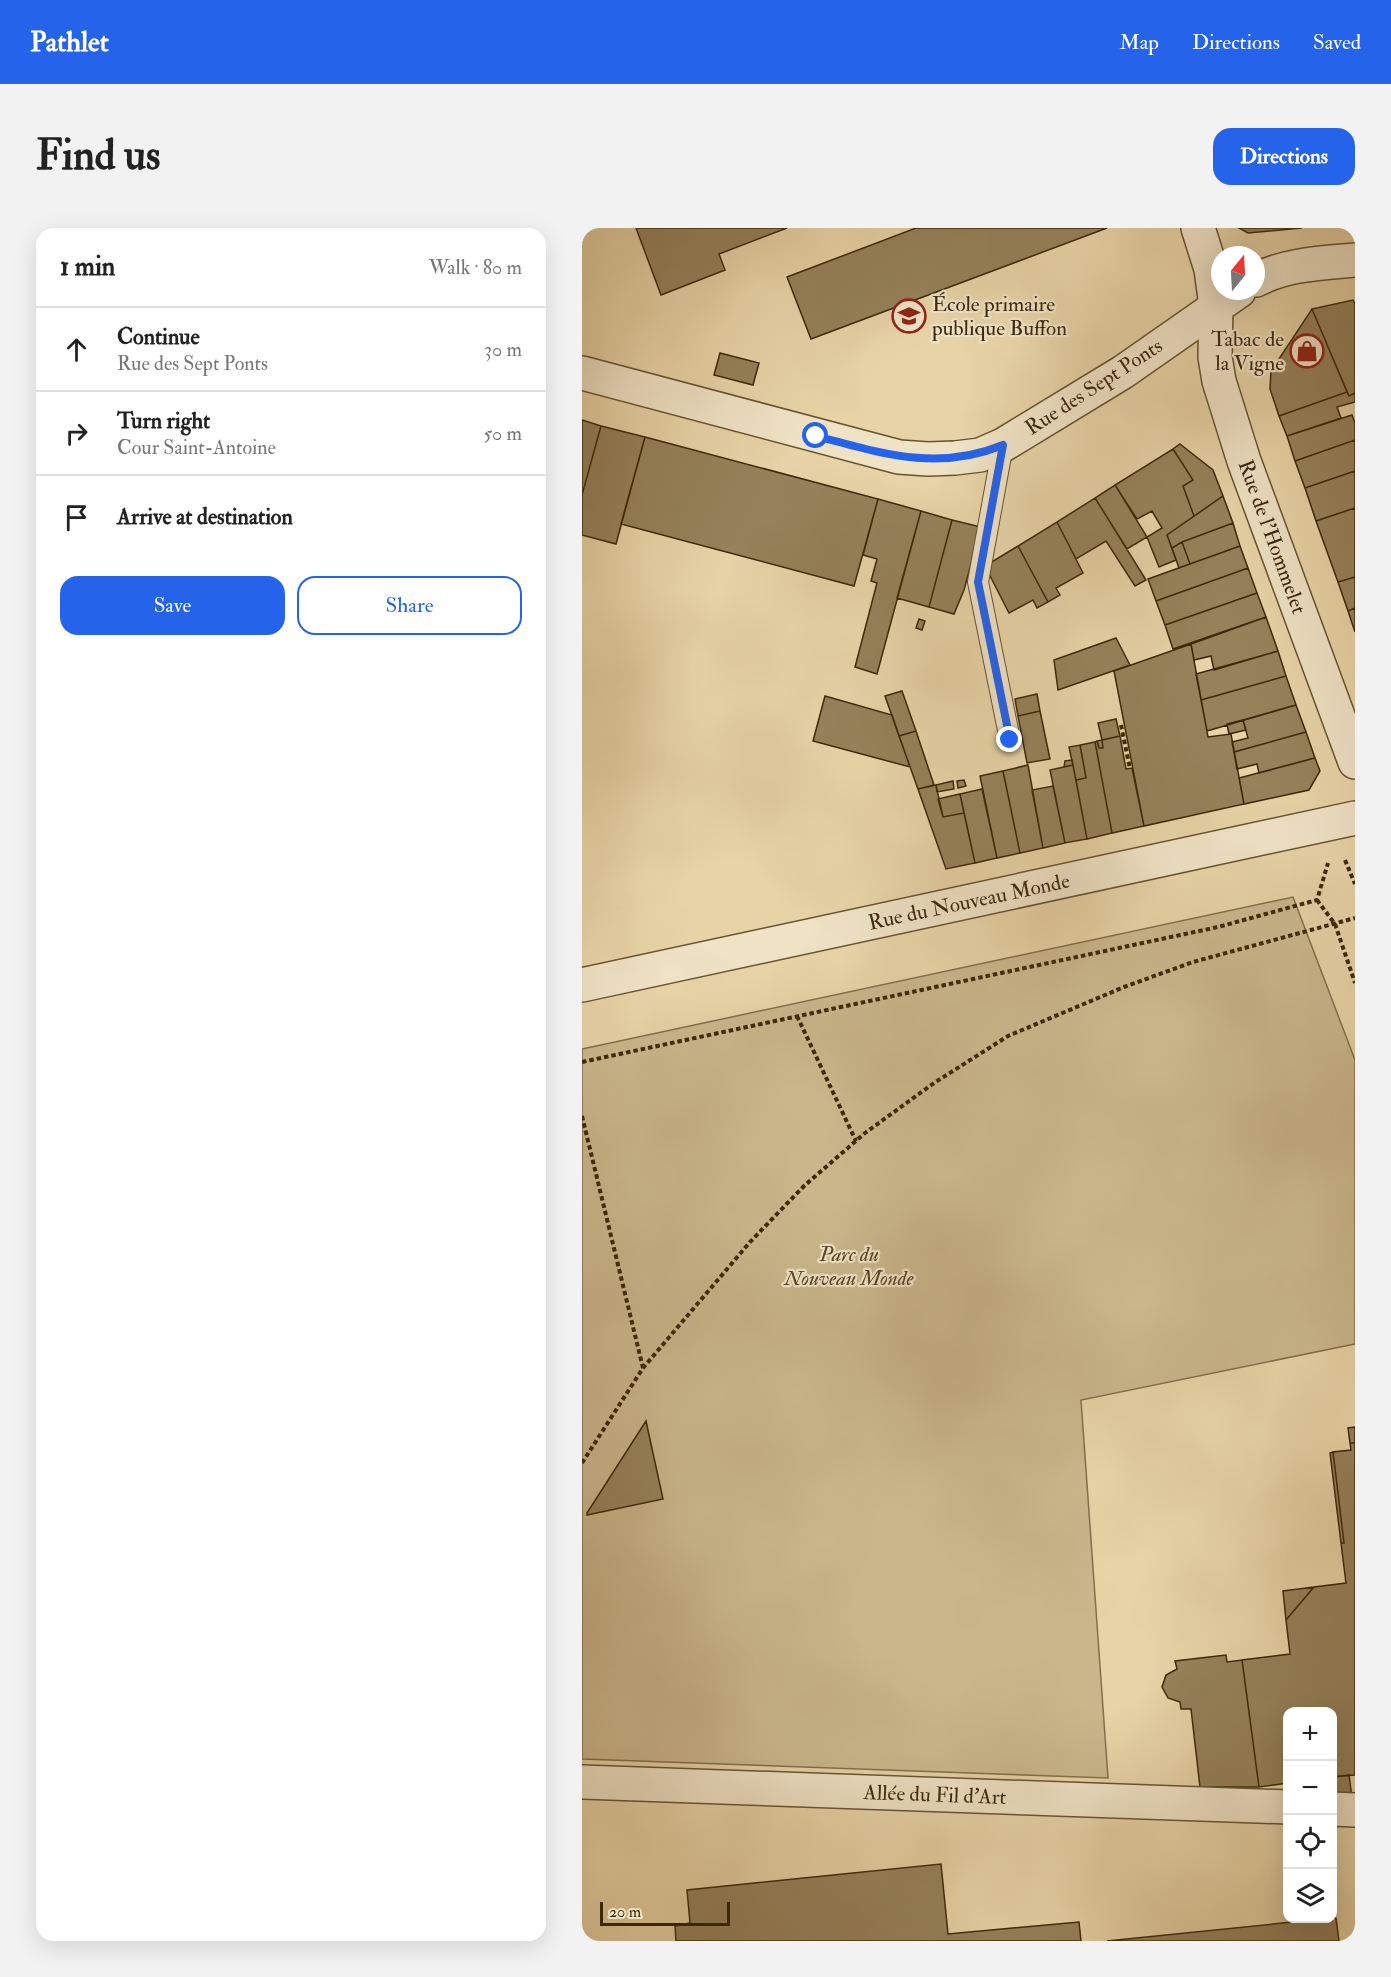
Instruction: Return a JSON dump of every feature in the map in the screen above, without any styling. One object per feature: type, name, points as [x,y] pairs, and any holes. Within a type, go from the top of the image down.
[{"type":"street","name":"Rue de l'Hommelet","points":[[1197,228],[1211,269]]},
{"type":"street","points":[[1265,277],[1310,264],[1355,260]]},
{"type":"street","name":"Rue des Sept Ponts","points":[[582,373],[899,457],[955,458],[980,455],[1003,445],[1123,372],[1226,300]]},
{"type":"street","name":"Rue de l'Hommelet","points":[[1227,300],[1215,357],[1219,381],[1244,461],[1347,717],[1355,762]]},
{"type":"street","name":"Rue du Nouveau Monde","points":[[582,985],[1355,818]]},
{"type":"street","name":"Allée du Fil d'Art","points":[[582,1782],[1283,1807]]},
{"type":"street","points":[[1337,1809],[1355,1810]]},
{"type":"lane","points":[[1003,445],[978,582],[1010,740]]},
{"type":"path","points":[[1121,725],[1130,769]]},
{"type":"path","points":[[1317,900],[1327,863],[1334,856]]},
{"type":"path","points":[[1344,858],[1355,884]]},
{"type":"path","points":[[1317,900],[1335,924],[1355,983]]},
{"type":"path","points":[[582,1062],[1218,927],[1317,900]]},
{"type":"path","points":[[582,1463],[644,1368],[750,1242],[804,1186],[856,1141],[934,1083],[1008,1036],[1124,987],[1193,962],[1355,918]]},
{"type":"path","points":[[797,1016],[856,1141]]},
{"type":"path","points":[[582,1116],[644,1368]]},
{"type":"green space","name":"Parc du Nouveau Monde","points":[[1293,897],[1355,1060],[1355,1344],[1081,1400],[1108,1778],[582,1759],[582,1049]]},
{"type":"building","points":[[636,228],[787,228],[719,254],[725,270],[661,295]]},
{"type":"building","points":[[916,228],[1107,228],[811,339],[787,277]]},
{"type":"building","points":[[1239,228],[1302,228],[1248,233]]},
{"type":"building","points":[[1353,300],[1355,304],[1355,393],[1349,396],[1312,309]]},
{"type":"building","points":[[1312,309],[1347,392],[1279,416],[1270,389],[1271,371]]},
{"type":"building","points":[[720,353],[759,363],[753,385],[714,375]]},
{"type":"building","points":[[1347,392],[1349,396],[1355,393],[1355,402],[1337,407],[1341,418],[1287,436],[1279,416]]},
{"type":"building","points":[[1352,415],[1355,423],[1355,440],[1295,461],[1287,436]]},
{"type":"building","points":[[582,420],[601,426],[582,495]]},
{"type":"building","points":[[601,426],[645,437],[616,544],[582,535],[582,495]]},
{"type":"building","points":[[645,437],[878,499],[854,586],[621,524]]},
{"type":"building","points":[[1355,440],[1355,471],[1305,488],[1295,461]]},
{"type":"building","points":[[1180,444],[1213,470],[1223,496],[1194,516],[1183,486],[1193,480],[1173,449]]},
{"type":"building","points":[[1173,449],[1193,480],[1183,486],[1194,516],[1167,535],[1176,560],[1159,567],[1147,537],[1162,528],[1152,511],[1137,519],[1115,485]]},
{"type":"building","points":[[1355,471],[1355,508],[1316,521],[1305,488]]},
{"type":"building","points":[[1115,485],[1147,537],[1127,549],[1095,498]]},
{"type":"building","points":[[1223,496],[1233,523],[1172,548],[1167,535]]},
{"type":"building","points":[[1095,498],[1146,580],[1135,586],[1106,541],[1076,559],[1057,522]]},
{"type":"building","points":[[878,499],[921,511],[877,674],[855,667],[877,583],[871,581],[877,559],[863,555]]},
{"type":"building","points":[[1355,508],[1355,577],[1338,582],[1316,521]]},
{"type":"building","points":[[921,511],[952,520],[929,607],[897,598]]},
{"type":"building","points":[[952,520],[981,527],[964,590],[954,614],[929,607]]},
{"type":"building","points":[[1057,522],[1083,573],[1056,588],[1060,595],[1048,602],[1018,546]]},
{"type":"building","points":[[1233,523],[1240,546],[1190,564],[1182,542]]},
{"type":"building","points":[[1182,542],[1190,564],[1179,568],[1172,548]]},
{"type":"building","points":[[1018,546],[1048,602],[1037,608],[1033,600],[1009,613],[985,566]]},
{"type":"building","points":[[1240,546],[1248,568],[1156,601],[1148,579]]},
{"type":"building","points":[[1248,568],[1257,593],[1165,625],[1156,601]]},
{"type":"building","points":[[1355,577],[1355,608],[1348,611],[1338,582]]},
{"type":"building","points":[[1257,593],[1266,617],[1173,649],[1165,625]]},
{"type":"building","points":[[1355,608],[1355,632],[1348,611]]},
{"type":"building","points":[[1266,617],[1278,651],[1214,670],[1211,656],[1194,660],[1191,644]]},
{"type":"building","points":[[919,619],[925,621],[922,630],[916,628]]},
{"type":"building","points":[[1116,638],[1130,665],[1058,690],[1054,660]]},
{"type":"building","points":[[1191,644],[1208,737],[1231,734],[1244,804],[1144,826],[1114,671]]},
{"type":"building","points":[[1278,651],[1286,676],[1201,700],[1196,674]]},
{"type":"building","points":[[1286,676],[1296,705],[1207,731],[1201,700]]},
{"type":"building","points":[[902,691],[916,731],[899,736],[885,696]]},
{"type":"building","points":[[1037,694],[1040,711],[1018,716],[1015,699]]},
{"type":"building","points":[[825,696],[892,715],[910,767],[813,741]]},
{"type":"building","points":[[1296,705],[1306,732],[1234,752],[1232,742],[1248,738],[1243,720]]},
{"type":"building","points":[[1040,711],[1050,759],[1027,763],[1018,716]]},
{"type":"building","points":[[1116,719],[1120,736],[1102,740],[1098,723]]},
{"type":"building","points":[[1243,720],[1246,730],[1229,734],[1227,724]]},
{"type":"building","points":[[916,731],[934,785],[918,789],[899,736]]},
{"type":"building","points":[[1306,732],[1315,758],[1259,773],[1257,764],[1237,769],[1234,752]]},
{"type":"building","points":[[1120,736],[1126,769],[1132,768],[1144,826],[1112,833],[1095,742],[1097,741],[1099,748],[1103,748],[1102,740]]},
{"type":"building","points":[[1102,740],[1103,748],[1099,748],[1097,741]]},
{"type":"building","points":[[1095,742],[1112,833],[1087,839],[1076,780],[1086,778],[1080,745]]},
{"type":"building","points":[[1080,745],[1086,778],[1076,780],[1069,747]]},
{"type":"building","points":[[1315,758],[1320,771],[1309,790],[1244,804],[1239,778]]},
{"type":"building","points":[[1072,760],[1073,765],[1064,767],[1065,761]]},
{"type":"building","points":[[1028,765],[1043,848],[1020,853],[1003,771]]},
{"type":"building","points":[[1073,765],[1087,839],[1065,843],[1050,770]]},
{"type":"building","points":[[1003,771],[1020,853],[997,858],[980,776]]},
{"type":"building","points":[[964,780],[966,786],[958,788],[957,781]]},
{"type":"building","points":[[953,781],[954,789],[937,792],[936,785]]},
{"type":"building","points":[[936,785],[943,817],[964,813],[975,863],[946,869],[918,789]]},
{"type":"building","points":[[1053,786],[1065,843],[1043,848],[1032,790]]},
{"type":"building","points":[[982,789],[997,858],[975,863],[960,794]]},
{"type":"building","points":[[960,794],[964,813],[943,817],[938,799]]},
{"type":"building","points":[[646,1421],[663,1499],[587,1515],[587,1513]]},
{"type":"building","points":[[1355,1427],[1355,1443],[1350,1443],[1348,1428]]},
{"type":"building","points":[[1350,1443],[1355,1443],[1355,1775],[1337,1777],[1337,1707],[1283,1707],[1283,1784],[1259,1787],[1242,1660],[1290,1654],[1286,1620],[1314,1587],[1346,1583],[1341,1543],[1344,1543],[1333,1452],[1351,1450]]},
{"type":"building","points":[[1333,1452],[1344,1543],[1341,1543],[1330,1453]]},
{"type":"building","points":[[1314,1587],[1286,1620],[1283,1591]]},
{"type":"building","points":[[1226,1655],[1227,1662],[1242,1660],[1259,1787],[1200,1787],[1191,1709],[1181,1709],[1180,1702],[1168,1698],[1162,1687],[1166,1675],[1177,1669],[1175,1661]]},
{"type":"building","points":[[1349,1775],[1352,1798],[1337,1800],[1337,1776]]},
{"type":"building","points":[[941,1864],[948,1934],[1079,1922],[1081,1941],[676,1941],[675,1926],[690,1923],[687,1890]]},
{"type":"building","points":[[1283,1923],[1337,1923],[1339,1941],[1107,1941]]},
{"type":"place","name":"École primaire publique Buffon","points":[[909,316]]},
{"type":"place","name":"Tabac de la Vigne","points":[[1307,351]]},
{"type":"route","points":[[816,436],[899,457],[928,459],[980,455],[1003,445],[978,582],[1010,740]]}]
